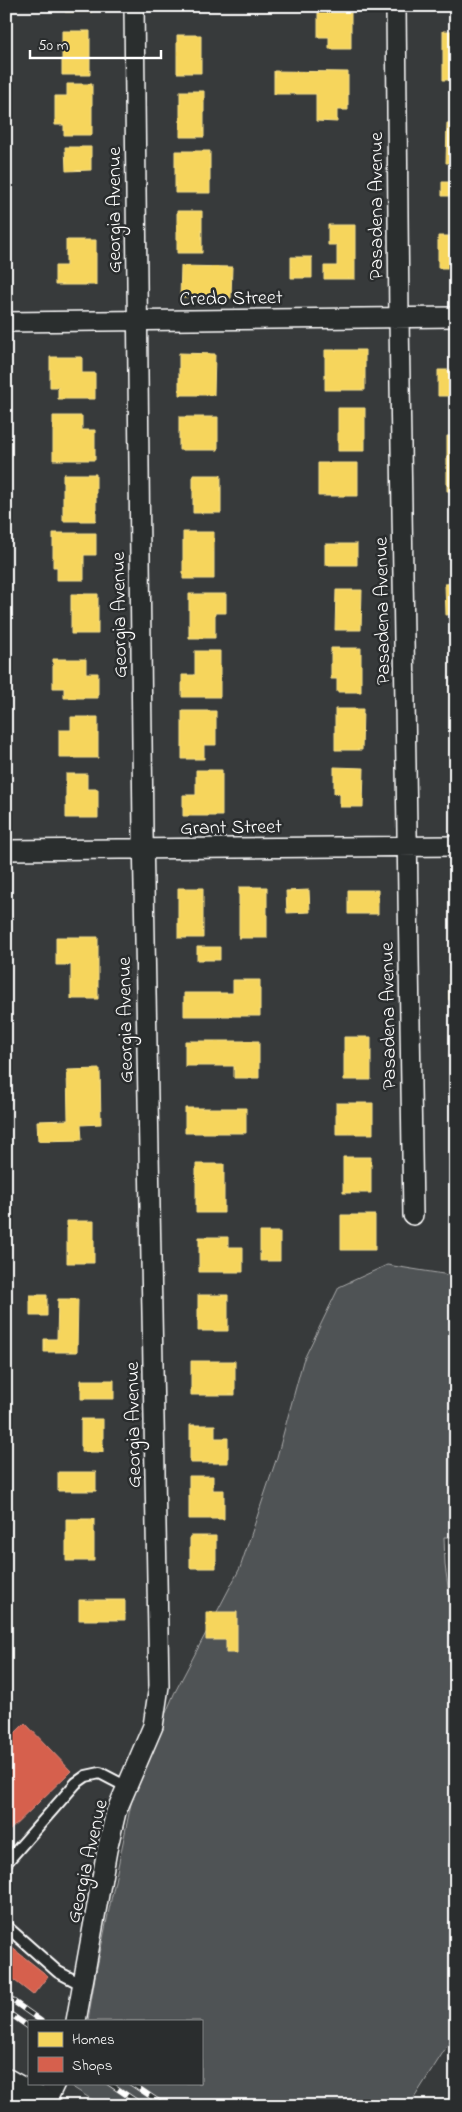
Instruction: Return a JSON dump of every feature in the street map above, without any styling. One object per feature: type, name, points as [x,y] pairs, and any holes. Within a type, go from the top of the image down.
[{"type":"main road","points":[[6,2083],[47,2100]]},
{"type":"street","name":"Georgia Avenue","points":[[76,2020],[107,1850],[116,1812],[153,1726],[159,1686],[143,849],[134,6]]},
{"type":"street","name":"Pasadena Avenue","points":[[396,6],[413,1214]]},
{"type":"street","name":"Credo Street","points":[[6,322],[456,317]]},
{"type":"street","name":"Grant Street","points":[[6,850],[456,846]]},
{"type":"lane","points":[[6,1863],[76,1784],[86,1776],[100,1773],[127,1786]]},
{"type":"lane","points":[[6,1926],[58,1972],[83,1985]]},
{"type":"shaded area","points":[[387,1265],[456,1276],[456,1373],[451,1387],[456,1437],[456,1537],[444,1537],[445,1565],[456,1644],[456,2032],[409,2106],[102,2106],[68,2084],[202,2084],[202,2020],[88,2020],[95,1977],[132,1799],[162,1729],[165,1715],[174,1694],[240,1568],[277,1457],[303,1361],[339,1287]]},
{"type":"building: Homes","points":[[65,6],[92,6],[92,12],[65,12]]},
{"type":"building: Homes","points":[[318,6],[351,6],[351,49],[329,49],[329,37],[318,37]]},
{"type":"building: Homes","points":[[62,31],[90,31],[90,75],[62,75]]},
{"type":"building: Homes","points":[[443,31],[456,31],[456,80],[443,80]]},
{"type":"building: Homes","points":[[177,35],[201,35],[201,73],[177,73]]},
{"type":"building: Homes","points":[[274,71],[348,72],[348,110],[337,110],[337,122],[316,121],[316,94],[274,94]]},
{"type":"building: Homes","points":[[67,84],[92,84],[92,135],[64,135],[64,125],[55,125],[55,96],[67,96]]},
{"type":"building: Homes","points":[[180,91],[204,91],[204,137],[180,137]]},
{"type":"building: Homes","points":[[447,123],[456,123],[456,163],[446,163]]},
{"type":"building: Homes","points":[[65,147],[91,147],[91,170],[66,171]]},
{"type":"building: Homes","points":[[175,151],[210,151],[210,193],[175,193]]},
{"type":"building: Homes","points":[[442,182],[456,182],[456,196],[442,196]]},
{"type":"building: Homes","points":[[177,211],[202,211],[202,253],[177,253]]},
{"type":"building: Homes","points":[[328,225],[355,225],[355,279],[324,279],[324,266],[337,266],[337,245],[328,245]]},
{"type":"building: Homes","points":[[438,236],[456,236],[456,268],[438,268]]},
{"type":"building: Homes","points":[[66,240],[96,240],[96,285],[55,285],[55,266],[66,266]]},
{"type":"building: Homes","points":[[291,257],[312,257],[312,278],[291,278]]},
{"type":"building: Homes","points":[[181,266],[232,267],[231,298],[180,297]]},
{"type":"building: Homes","points":[[325,350],[365,350],[365,390],[325,390]]},
{"type":"building: Homes","points":[[179,353],[215,354],[214,395],[179,395]]},
{"type":"building: Homes","points":[[50,357],[82,357],[82,373],[95,373],[95,399],[58,399],[58,387],[50,387]]},
{"type":"building: Homes","points":[[438,370],[456,370],[456,396],[438,396]]},
{"type":"building: Homes","points":[[338,408],[365,408],[365,451],[338,451]]},
{"type":"building: Homes","points":[[53,416],[82,416],[82,430],[95,430],[95,460],[53,460]]},
{"type":"building: Homes","points":[[179,417],[218,417],[218,450],[179,450]]},
{"type":"building: Homes","points":[[447,436],[456,436],[456,491],[447,491]]},
{"type":"building: Homes","points":[[318,463],[358,463],[358,496],[318,496]]},
{"type":"building: Homes","points":[[63,474],[96,474],[96,521],[63,521]]},
{"type":"building: Homes","points":[[193,475],[221,475],[221,513],[193,513]]},
{"type":"building: Homes","points":[[452,526],[456,526],[456,570],[452,570]]},
{"type":"building: Homes","points":[[183,532],[214,532],[214,579],[183,579]]},
{"type":"building: Homes","points":[[53,533],[96,533],[96,555],[84,555],[84,580],[57,580],[57,567],[53,567]]},
{"type":"building: Homes","points":[[325,544],[357,544],[357,565],[325,565]]},
{"type":"building: Homes","points":[[456,583],[456,614],[446,615],[445,584]]},
{"type":"building: Homes","points":[[336,590],[362,590],[361,630],[335,630]]},
{"type":"building: Homes","points":[[71,594],[98,594],[98,634],[71,634]]},
{"type":"building: Homes","points":[[189,594],[226,594],[226,613],[215,613],[215,638],[189,638]]},
{"type":"building: Homes","points":[[331,648],[361,648],[361,692],[337,692],[337,679],[331,679]]},
{"type":"building: Homes","points":[[195,651],[220,651],[220,697],[182,697],[182,675],[195,675]]},
{"type":"building: Homes","points":[[53,659],[86,659],[86,673],[98,673],[98,698],[64,698],[64,688],[53,688]]},
{"type":"building: Homes","points":[[335,709],[363,709],[362,750],[335,750]]},
{"type":"building: Homes","points":[[182,711],[216,711],[216,745],[204,745],[204,759],[182,759]]},
{"type":"building: Homes","points":[[71,717],[98,717],[98,758],[59,758],[59,730],[71,730]]},
{"type":"building: Homes","points":[[334,767],[364,768],[363,807],[340,807],[340,794],[334,793]]},
{"type":"building: Homes","points":[[196,770],[222,770],[222,816],[183,816],[183,795],[196,795]]},
{"type":"building: Homes","points":[[66,774],[87,774],[87,789],[98,789],[98,818],[66,818]]},
{"type":"building: Homes","points":[[239,887],[267,887],[267,938],[239,938]]},
{"type":"building: Homes","points":[[178,888],[203,888],[203,938],[178,938]]},
{"type":"building: Homes","points":[[309,890],[310,912],[287,913],[286,891]]},
{"type":"building: Homes","points":[[348,890],[378,890],[378,914],[348,914]]},
{"type":"building: Homes","points":[[56,937],[98,937],[98,999],[71,999],[71,965],[56,965]]},
{"type":"building: Homes","points":[[197,947],[220,947],[220,960],[197,960]]},
{"type":"building: Homes","points":[[449,975],[456,975],[456,1000],[449,1000]]},
{"type":"building: Homes","points":[[233,980],[260,980],[260,1016],[184,1016],[184,993],[233,993]]},
{"type":"building: Homes","points":[[344,1037],[371,1037],[371,1080],[344,1080]]},
{"type":"building: Homes","points":[[185,1041],[259,1041],[259,1078],[234,1078],[234,1066],[185,1066]]},
{"type":"building: Homes","points":[[100,1069],[101,1124],[81,1125],[82,1140],[38,1141],[37,1121],[68,1120],[67,1070]]},
{"type":"building: Homes","points":[[336,1103],[373,1103],[373,1134],[336,1134]]},
{"type":"building: Homes","points":[[185,1108],[246,1108],[246,1133],[185,1133]]},
{"type":"building: Homes","points":[[343,1157],[371,1157],[371,1193],[343,1193]]},
{"type":"building: Homes","points":[[196,1164],[224,1164],[224,1213],[196,1213]]},
{"type":"building: Homes","points":[[341,1215],[375,1215],[375,1250],[341,1250]]},
{"type":"building: Homes","points":[[67,1221],[94,1221],[94,1263],[67,1263]]},
{"type":"building: Homes","points":[[260,1232],[280,1232],[280,1261],[260,1261]]},
{"type":"building: Homes","points":[[199,1237],[228,1237],[228,1247],[243,1247],[243,1272],[199,1272]]},
{"type":"building: Homes","points":[[30,1295],[47,1295],[47,1316],[30,1316]]},
{"type":"building: Homes","points":[[198,1295],[228,1295],[228,1331],[198,1331]]},
{"type":"building: Homes","points":[[58,1299],[78,1299],[77,1352],[44,1352],[44,1339],[57,1339]]},
{"type":"building: Homes","points":[[191,1361],[235,1361],[235,1395],[191,1395]]},
{"type":"building: Homes","points":[[81,1380],[114,1380],[114,1399],[81,1399]]},
{"type":"building: Homes","points":[[81,1419],[103,1419],[103,1452],[81,1452]]},
{"type":"building: Homes","points":[[190,1425],[215,1425],[215,1438],[228,1438],[228,1463],[190,1463]]},
{"type":"building: Homes","points":[[58,1472],[96,1472],[96,1491],[58,1491]]},
{"type":"building: Homes","points":[[189,1476],[213,1476],[213,1490],[224,1490],[224,1519],[189,1519]]},
{"type":"building: Homes","points":[[66,1519],[94,1519],[94,1561],[66,1561]]},
{"type":"building: Homes","points":[[190,1536],[216,1536],[216,1568],[190,1568]]},
{"type":"building: Homes","points":[[79,1600],[125,1600],[125,1620],[79,1620]]},
{"type":"building: Homes","points":[[206,1612],[237,1612],[237,1653],[226,1653],[226,1640],[206,1640]]},
{"type":"building: Shops","points":[[25,1723],[71,1771],[6,1834],[6,1742]]},
{"type":"building: Shops","points":[[6,1943],[48,1976],[33,1995],[6,1974]]},
{"type":"railway","points":[[6,1996],[40,2020]]},
{"type":"railway","points":[[6,2011],[28,2026]]},
{"type":"railway","points":[[110,2084],[143,2106]]},
{"type":"railway","points":[[132,2084],[165,2106]]}]
